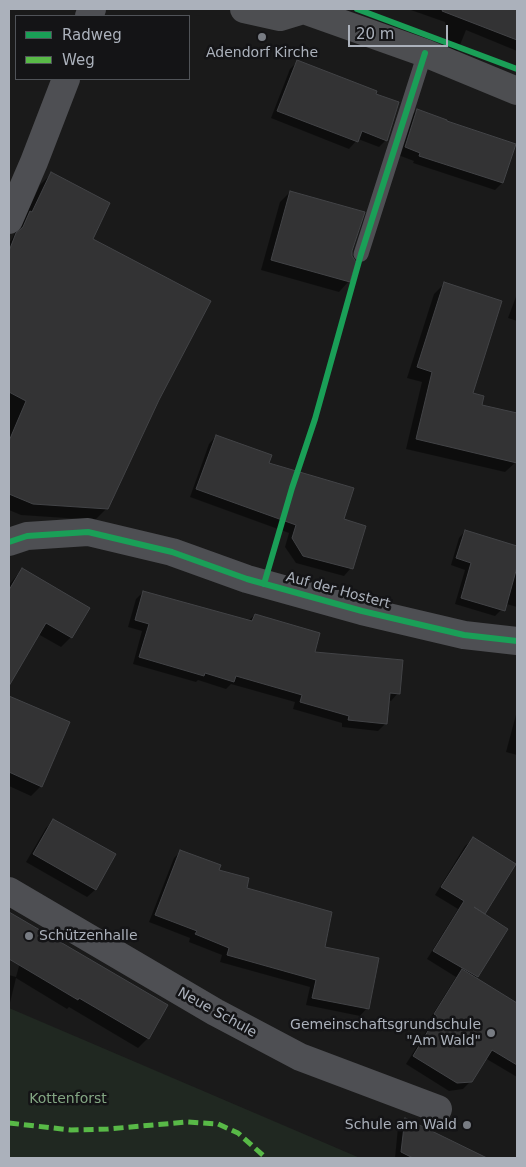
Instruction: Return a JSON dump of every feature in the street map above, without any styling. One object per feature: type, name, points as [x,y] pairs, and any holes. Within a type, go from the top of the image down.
[{"type":"main road","points":[[244,9],[280,17],[302,10],[364,30],[517,90]]},
{"type":"street","points":[[9,220],[66,80]]},
{"type":"street","name":"Auf der Hostert","points":[[9,542],[27,536],[88,532],[172,552],[246,579],[362,611],[464,635],[517,641]]},
{"type":"street","name":"Neue Schule","points":[[9,891],[215,1012],[300,1057],[438,1109]]},
{"type":"lane","points":[[361,254],[425,53]]},
{"type":"green space","name":"Kottenforst","points":[[9,1008],[360,1158],[9,1158]]},
{"type":"building","points":[[443,9],[517,9],[517,40],[442,11]]},
{"type":"building","points":[[297,60],[377,91],[376,94],[399,102],[387,141],[362,131],[358,142],[277,111]]},
{"type":"building","points":[[417,109],[516,144],[503,183],[419,156],[420,153],[405,147]]},
{"type":"building","points":[[51,172],[110,203],[93,239],[211,301],[159,400],[108,509],[33,504],[9,494],[9,441],[26,401],[9,392],[9,251],[16,233],[23,227],[30,211],[32,212]]},
{"type":"building","points":[[290,191],[365,212],[352,251],[352,256],[356,262],[350,282],[271,260]]},
{"type":"building","points":[[444,282],[502,301],[473,393],[484,396],[482,405],[517,413],[517,463],[416,439],[432,372],[417,367]]},
{"type":"building","points":[[216,435],[272,455],[269,463],[354,488],[344,519],[366,526],[353,569],[303,556],[292,538],[296,525],[196,489]]},
{"type":"building","points":[[465,530],[517,546],[517,567],[505,611],[461,598],[471,563],[456,558]]},
{"type":"building","points":[[22,568],[90,608],[72,638],[46,623],[9,686],[9,590]]},
{"type":"building","points":[[143,591],[252,621],[255,614],[320,633],[315,652],[403,660],[400,694],[390,693],[387,724],[348,720],[349,716],[300,702],[302,695],[236,676],[234,682],[205,673],[204,676],[139,657],[149,624],[135,620]]},
{"type":"building","points":[[9,696],[70,722],[42,787],[9,772]]},
{"type":"building","points":[[53,819],[116,854],[96,890],[33,854]]},
{"type":"building","points":[[473,837],[516,864],[485,914],[474,907],[508,929],[478,977],[433,951],[464,901],[441,887]]},
{"type":"building","points":[[180,850],[221,865],[219,870],[249,878],[247,888],[332,912],[325,947],[379,958],[369,1009],[312,998],[316,980],[227,955],[229,948],[195,934],[197,931],[155,915]]},
{"type":"building","points":[[9,912],[168,1005],[149,1039],[9,959]]},
{"type":"building","points":[[462,969],[517,1003],[517,1065],[492,1050],[472,1082],[457,1083],[413,1056],[437,1016],[434,1014]]},
{"type":"building","points":[[405,1118],[487,1158],[413,1158],[401,1152]]},
{"type":"marked path","points":[[9,1123],[71,1130],[108,1129],[187,1122],[218,1124],[238,1133],[266,1158]]},
{"type":"cycle path","points":[[357,9],[517,69]]},
{"type":"cycle path","points":[[264,584],[292,488],[315,419],[361,254],[425,53]]},
{"type":"cycle path","points":[[9,542],[27,536],[88,532],[172,552],[247,579],[362,611],[464,635],[517,641]]},
{"type":"place","name":"Adendorf Kirche","points":[[262,37]]},
{"type":"place","name":"Schützenhalle","points":[[29,936]]},
{"type":"place","name":"Gemeinschaftsgrundschule \"Am Wald\"","points":[[491,1033]]},
{"type":"place","name":"Schule am Wald","points":[[467,1125]]}]
